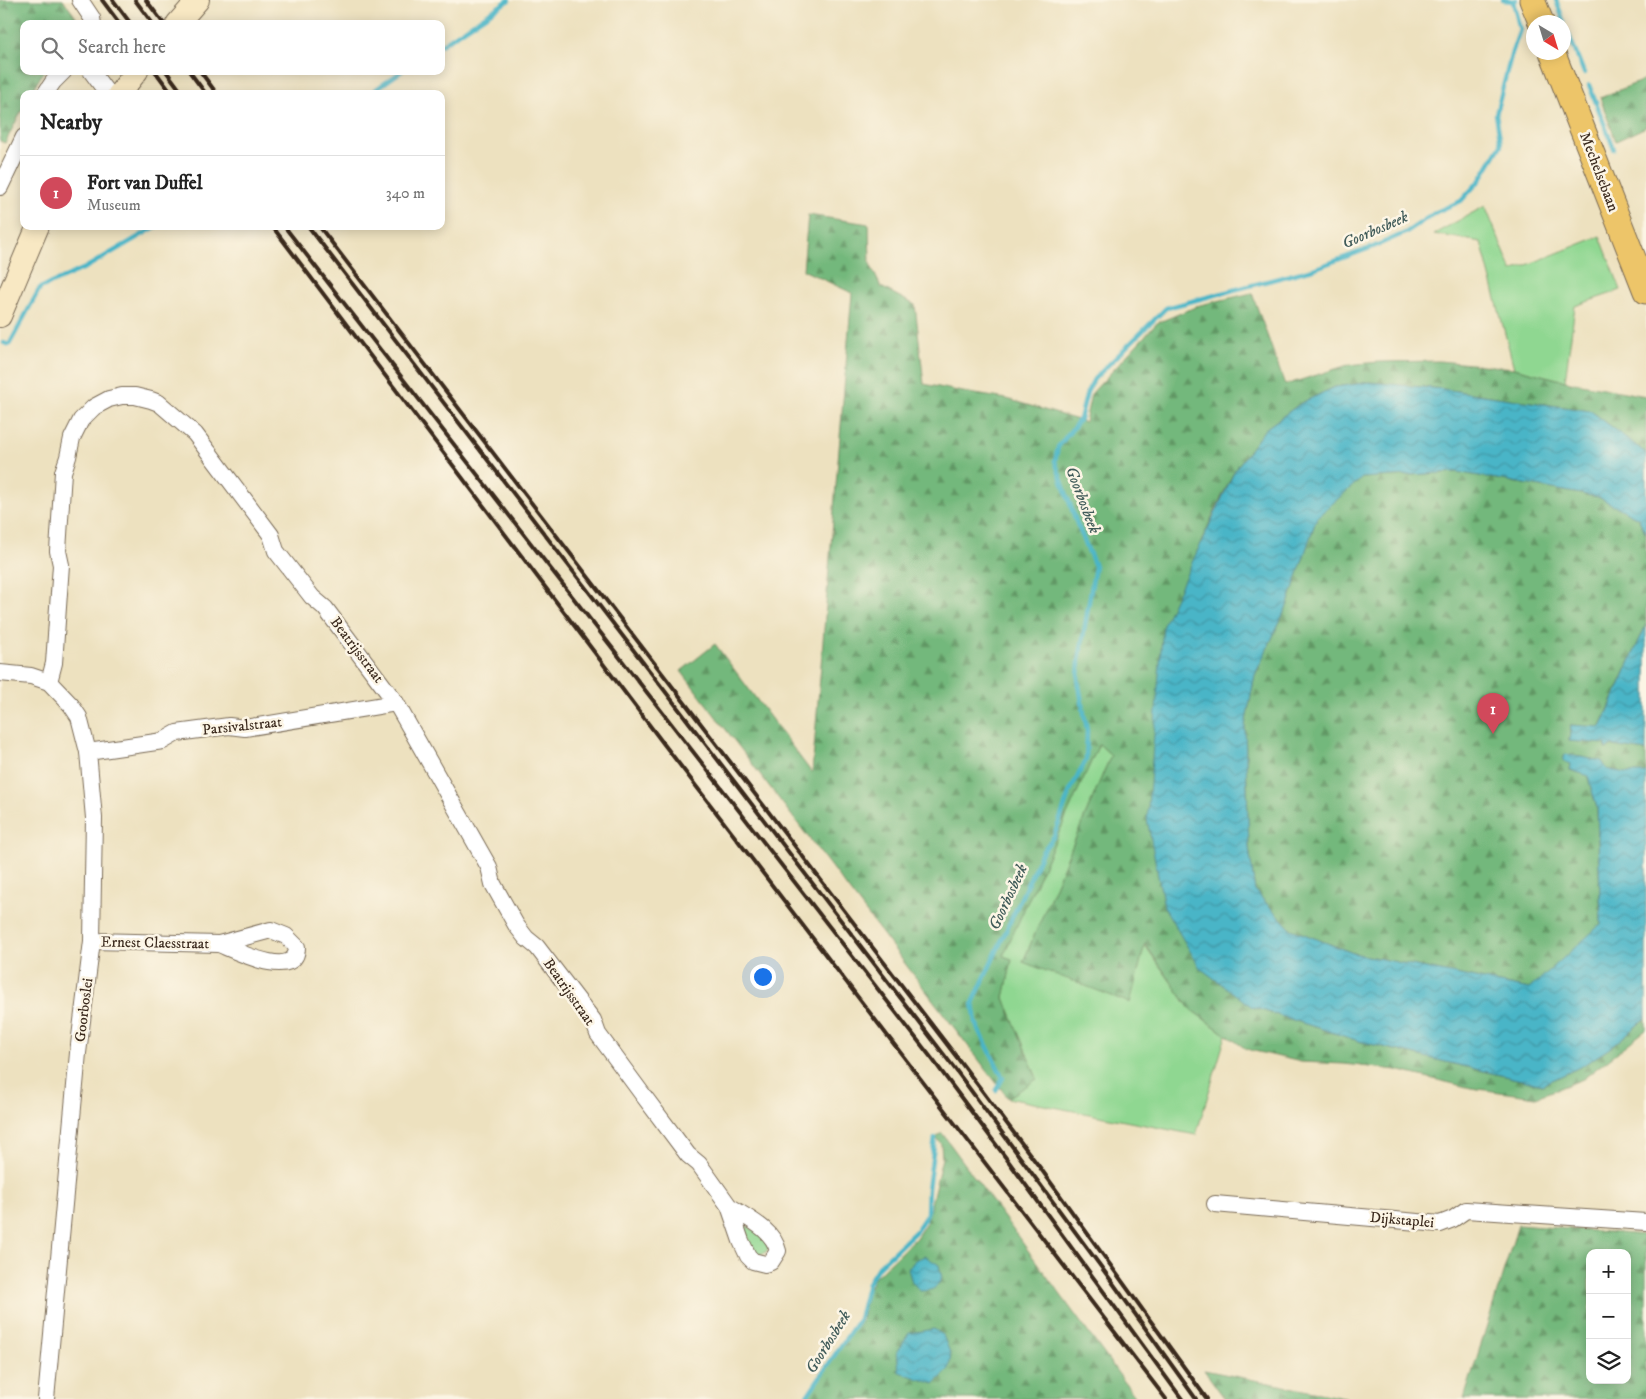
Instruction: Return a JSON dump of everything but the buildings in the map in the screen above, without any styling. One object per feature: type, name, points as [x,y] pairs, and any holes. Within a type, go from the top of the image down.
[{"type":"main road","points":[[1532,0],[1538,15]]},
{"type":"main road","name":"Mechelsebaan","points":[[1555,60],[1646,291]]},
{"type":"street","points":[[80,0],[93,20]]},
{"type":"street","points":[[48,90],[60,75]]},
{"type":"street","points":[[94,75],[105,90]]},
{"type":"street","points":[[122,90],[134,75]]},
{"type":"street","points":[[0,187],[20,145]]},
{"type":"street","points":[[0,316],[36,230]]},
{"type":"street","name":"Beatrijsstraat","points":[[49,682],[53,668],[62,566],[58,550],[63,472],[72,438],[81,420],[94,407],[116,397],[135,396],[159,403],[195,434],[271,535],[276,550],[312,597],[325,608],[396,703],[489,867],[493,884],[516,925],[526,938],[538,947],[593,1020],[598,1034],[634,1084],[688,1154],[699,1164],[730,1206]]},
{"type":"street","points":[[0,673],[31,676],[49,682]]},
{"type":"street","name":"Goorboslei","points":[[46,1399],[78,1053],[92,941],[94,818],[88,752],[79,717],[71,705],[49,682]]},
{"type":"street","name":"Parsivalstraat","points":[[88,752],[163,741],[177,733],[228,726],[245,728],[396,703]]},
{"type":"street","name":"Ernest Claesstraat","points":[[92,941],[219,944]]},
{"type":"street","name":"Dijkstaplei","points":[[1215,1204],[1440,1224],[1466,1210],[1646,1222]]},
{"type":"green space","points":[[0,0],[63,0],[78,20],[20,20],[20,75],[42,75],[32,90],[20,90],[20,114],[5,143],[0,141]]},
{"type":"green space","points":[[1646,79],[1646,127],[1616,141],[1600,98]]},
{"type":"green space","points":[[1485,206],[1512,271],[1600,236],[1621,290],[1575,306],[1565,381],[1514,368],[1481,242],[1434,234]]},
{"type":"green space","points":[[808,215],[869,224],[870,264],[881,287],[915,305],[924,384],[1007,399],[1085,422],[1091,394],[1157,323],[1200,305],[1252,293],[1285,385],[1348,365],[1378,362],[1439,361],[1514,368],[1565,381],[1646,396],[1646,453],[1591,411],[1443,389],[1370,382],[1335,387],[1301,403],[1265,429],[1235,470],[1197,552],[1252,1007],[1362,1042],[1542,1085],[1582,1066],[1610,1048],[1646,1018],[1646,1030],[1583,1079],[1536,1097],[1471,1088],[1396,1070],[1344,1064],[1301,1062],[1246,1049],[1190,1009],[1145,944],[1130,1003],[1023,962],[1111,755],[1099,744],[1003,956],[1012,959],[1004,998],[1037,1079],[1008,1098],[681,671],[715,644],[812,773],[852,293],[803,270]]},
{"type":"green space","points":[[1457,472],[1598,497],[1638,518],[1646,533],[1646,625],[1600,728],[1571,725],[1569,741],[1606,744],[1605,749],[1613,746],[1646,751],[1646,773],[1626,773],[1607,769],[1602,761],[1565,754],[1563,760],[1571,764],[1570,770],[1589,775],[1597,808],[1601,925],[1529,989],[1353,953],[1291,929],[1255,891],[1249,847],[1245,726],[1255,675],[1288,604],[1317,517],[1361,478]]},
{"type":"green space","points":[[1099,744],[1111,755],[1023,962],[1144,944],[1190,1009],[1226,1035],[1196,1135],[1008,1098],[1037,1078],[1004,998],[1012,959],[1003,956]]},
{"type":"green space","points":[[942,1133],[1137,1399],[806,1399],[853,1330],[862,1320],[867,1293],[874,1278],[916,1238],[927,1221],[942,1158],[941,1144],[936,1138]]},
{"type":"green space","points":[[741,1222],[763,1236],[769,1247],[766,1252],[758,1255],[754,1253]]},
{"type":"green space","points":[[1518,1225],[1646,1235],[1646,1399],[1464,1399]]},
{"type":"green space","points":[[1204,1370],[1349,1399],[1225,1399]]},
{"type":"water","points":[[1370,382],[1443,389],[1591,411],[1646,453],[1646,533],[1638,518],[1598,497],[1457,472],[1362,478],[1317,517],[1288,604],[1255,675],[1245,726],[1249,847],[1255,891],[1291,929],[1353,953],[1529,989],[1601,924],[1597,808],[1589,776],[1570,770],[1571,764],[1563,761],[1565,754],[1602,761],[1607,769],[1626,773],[1646,773],[1646,1018],[1610,1048],[1582,1066],[1542,1085],[1362,1042],[1252,1007],[1200,968],[1164,907],[1147,819],[1163,625],[1235,470],[1265,429],[1301,403],[1335,387]]},
{"type":"water","points":[[1646,625],[1646,751],[1613,746],[1605,749],[1606,744],[1569,741],[1571,725],[1601,727]]},
{"type":"water","points":[[925,1256],[939,1265],[942,1278],[934,1289],[920,1291],[912,1282],[908,1269],[915,1260]]},
{"type":"water","points":[[934,1329],[943,1335],[951,1355],[949,1370],[934,1384],[899,1372],[897,1351],[909,1333]]},
{"type":"waterway","points":[[445,42],[509,0]]},
{"type":"waterway","points":[[1503,0],[1513,1]]},
{"type":"waterway","name":"Goorbosbeek","points":[[996,1090],[1003,1078],[976,1023],[973,1003],[1042,852],[1054,836],[1070,791],[1086,760],[1087,730],[1078,680],[1079,661],[1095,566],[1077,524],[1055,461],[1058,447],[1080,419],[1087,392],[1094,379],[1166,308],[1313,269],[1405,233],[1436,212],[1461,201],[1480,180],[1501,145],[1496,114],[1512,52],[1520,30],[1513,1],[1516,0]]},
{"type":"waterway","points":[[1556,0],[1561,15]]},
{"type":"waterway","points":[[1571,40],[1584,73]]},
{"type":"waterway","points":[[375,90],[396,75]]},
{"type":"waterway","points":[[1589,85],[1614,149]]},
{"type":"waterway","points":[[4,343],[9,345],[40,288],[85,268],[150,230]]},
{"type":"waterway","name":"Goorbosbeek","points":[[805,1399],[859,1319],[868,1283],[878,1267],[916,1231],[927,1214],[928,1189],[935,1138]]},
{"type":"railway","points":[[102,0],[117,20]]},
{"type":"railway","points":[[113,0],[128,20]]},
{"type":"railway","points":[[135,0],[150,20]]},
{"type":"railway","points":[[146,0],[161,20]]},
{"type":"railway","points":[[158,75],[169,90]]},
{"type":"railway","points":[[169,75],[180,90]]},
{"type":"railway","points":[[192,75],[203,90]]},
{"type":"railway","points":[[203,75],[214,90]]},
{"type":"railway","points":[[275,230],[663,743],[1166,1399]]},
{"type":"railway","points":[[287,230],[933,1060],[1182,1399]]},
{"type":"railway","points":[[311,230],[955,1069],[1196,1399]]},
{"type":"railway","points":[[322,230],[962,1064],[1041,1169],[1207,1399]]},
{"type":"place","name":"Fort van Duffel","points":[[1493,734]]}]
